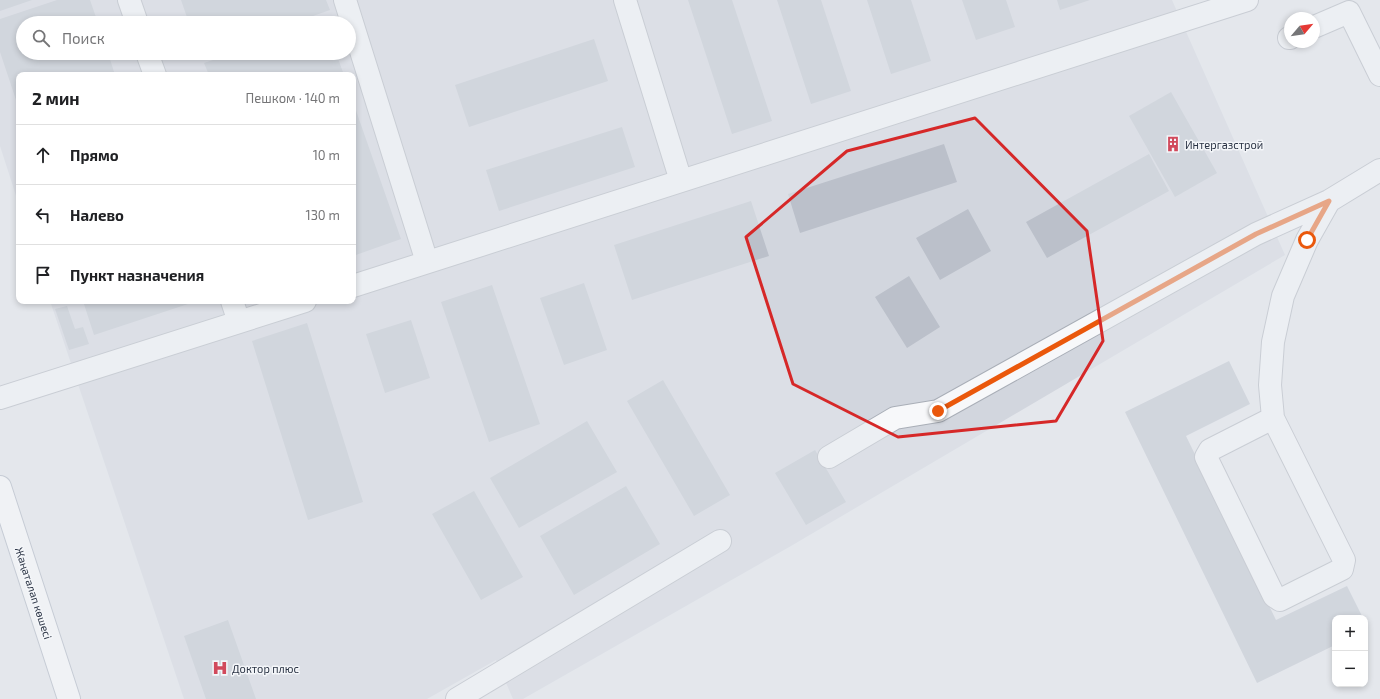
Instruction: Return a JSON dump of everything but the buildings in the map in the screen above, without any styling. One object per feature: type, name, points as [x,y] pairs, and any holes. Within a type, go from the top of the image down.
[{"type":"main road","name":"Жаңаталап көшесі","points":[[0,486],[69,699]]},
{"type":"street","points":[[129,0],[135,16]]},
{"type":"street","points":[[346,0],[351,16]]},
{"type":"street","points":[[625,0],[681,181]]},
{"type":"street","points":[[356,285],[1247,0]]},
{"type":"street","points":[[1320,24],[1349,12],[1380,75]]},
{"type":"street","points":[[356,32],[427,262]]},
{"type":"street","points":[[150,60],[154,72]]},
{"type":"street","points":[[829,457],[895,418],[938,411],[1256,234],[1329,201],[1380,170]]},
{"type":"street","points":[[1273,418],[1210,450],[1206,457],[1274,596],[1280,600],[1342,569],[1344,560],[1273,418],[1270,385],[1272,342],[1283,296],[1307,240],[1329,201]]},
{"type":"street","points":[[233,304],[239,322]]},
{"type":"street","points":[[0,398],[296,304]]},
{"type":"street","points":[[457,699],[720,541]]},
{"type":"highlighted area","points":[[975,118],[1087,231],[1103,341],[1056,421],[898,437],[793,384],[746,237],[847,151]]},
{"type":"shaded area","points":[[0,0],[1172,0],[1285,255],[791,546],[523,699],[513,699],[496,660],[427,699],[184,699],[51,304],[356,304],[356,72],[16,72],[16,196],[0,146]]},
{"type":"place","name":"Интергазстрой","points":[[1173,144]]},
{"type":"place","name":"Доктор плюс","points":[[220,668]]},
{"type":"route","points":[[938,411],[1256,234],[1329,201],[1307,240]]}]
